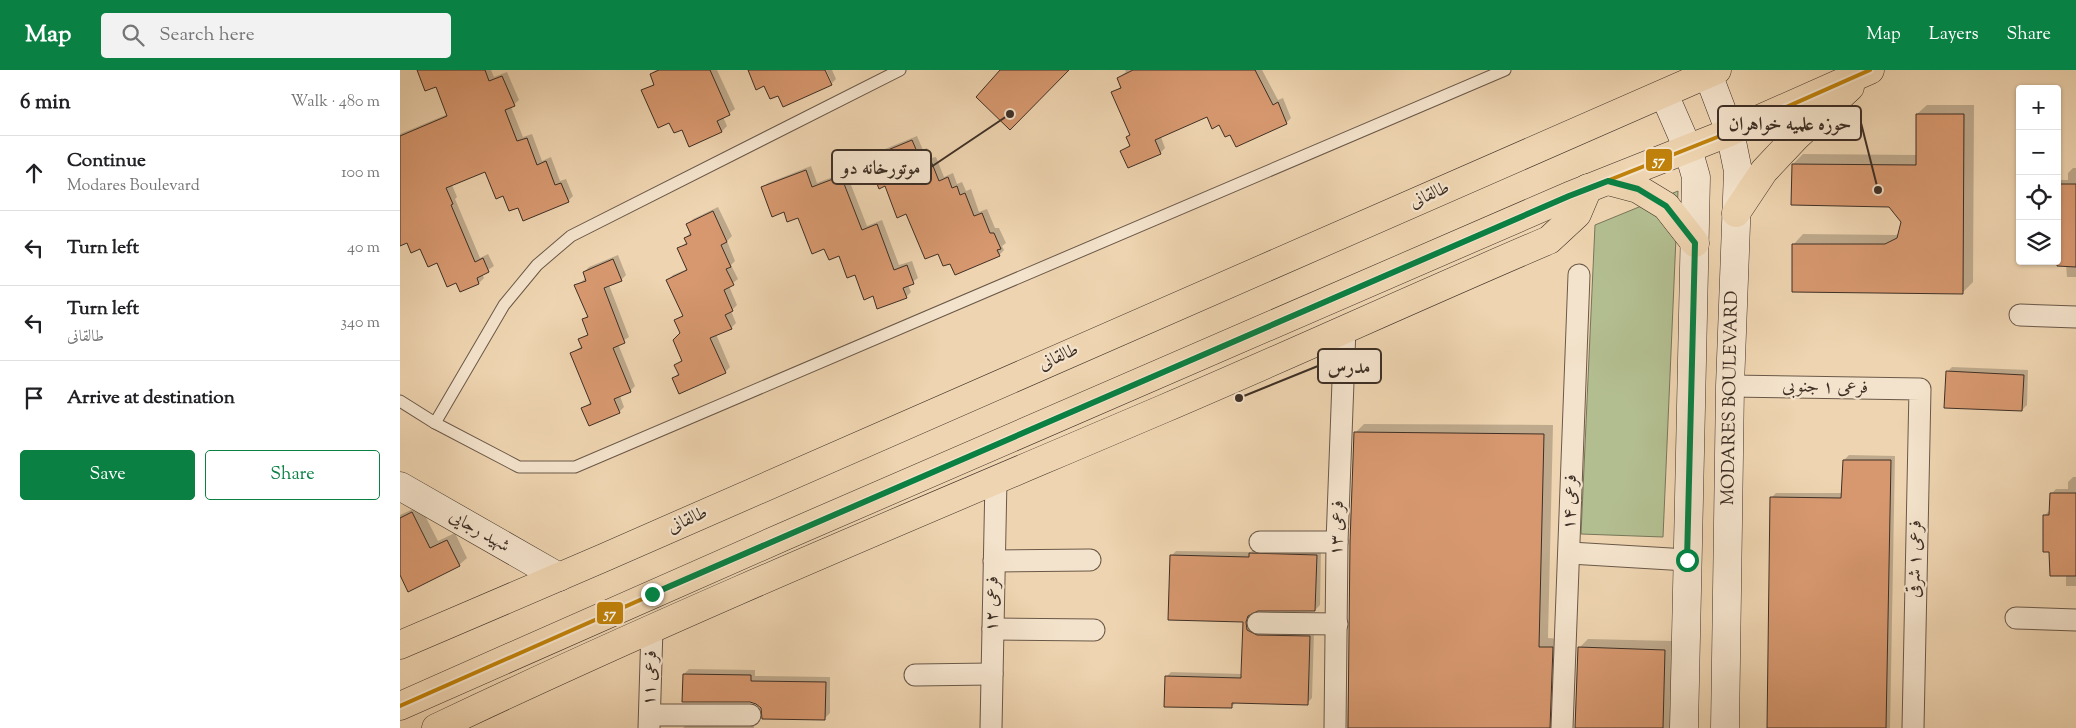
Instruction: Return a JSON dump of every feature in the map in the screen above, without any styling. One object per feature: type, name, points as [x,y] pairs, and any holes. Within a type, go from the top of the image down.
[{"type":"main road","points":[[400,706],[794,532],[1598,185],[1730,132],[1868,71]]},
{"type":"main road","points":[[1736,214],[1764,172],[1797,136],[1868,71]]},
{"type":"main road","name":"MODARES BOULEVARD","points":[[1712,72],[1730,132],[1738,171],[1730,386],[1725,728]]},
{"type":"main road","name":"طالقانی","points":[[400,644],[558,577],[1712,72]]},
{"type":"main road","points":[[1664,94],[1688,149],[1696,177],[1684,728]]},
{"type":"main road","points":[[1598,185],[1638,189],[1666,206],[1695,243]]},
{"type":"main road","points":[[436,728],[575,662],[846,542],[1166,408],[1549,240],[1578,214],[1598,185]]},
{"type":"main road","name":"شهید رجایی","points":[[400,486],[558,577]]},
{"type":"street","name":"فرعی ۱۴","points":[[1562,728],[1579,275]]},
{"type":"street","points":[[2020,315],[2076,317]]},
{"type":"street","name":"فرعی ۱۳","points":[[1335,728],[1338,542],[1345,328]]},
{"type":"street","name":"فرعی ۱ جنوبی","points":[[1730,386],[1920,390]]},
{"type":"street","name":"فرعی ۱ شرقی","points":[[1913,728],[1920,390]]},
{"type":"street","name":"فرعی ۱۲","points":[[991,728],[996,479]]},
{"type":"street","points":[[1260,542],[1338,542]]},
{"type":"street","points":[[1570,553],[1687,560]]},
{"type":"street","points":[[994,561],[1090,560]]},
{"type":"street","points":[[2016,618],[2076,620]]},
{"type":"street","points":[[1258,623],[1337,624]]},
{"type":"street","name":"فرعی ۱۱","points":[[650,722],[652,628]]},
{"type":"street","points":[[993,629],[1094,630]]},
{"type":"street","points":[[915,675],[992,674]]},
{"type":"street","points":[[650,722],[750,715]]},
{"type":"lane","points":[[435,423],[504,305],[537,264],[571,236],[900,70]]},
{"type":"lane","points":[[400,401],[435,423],[519,467],[575,467],[1505,70]]},
{"type":"green space","points":[[1678,191],[1663,537],[1581,534],[1595,225]]},
{"type":"building","points":[[417,70],[485,70],[489,81],[502,76],[515,106],[505,110],[517,141],[527,138],[537,165],[546,161],[555,185],[561,183],[569,202],[523,221],[518,208],[509,211],[503,196],[496,199],[485,172],[446,188],[453,204],[451,205],[475,262],[483,258],[489,272],[477,278],[479,284],[460,292],[456,283],[447,287],[437,263],[428,267],[420,249],[411,253],[407,243],[400,246],[400,136],[447,116],[436,87],[425,91]]},
{"type":"building","points":[[659,70],[710,70],[730,115],[717,121],[722,132],[689,147],[682,130],[674,133],[669,123],[658,128],[641,90],[654,85],[650,74]]},
{"type":"building","points":[[748,70],[825,70],[832,85],[783,107],[778,96],[770,99],[764,86],[756,90]]},
{"type":"building","points":[[1000,70],[1069,70],[1010,130],[976,97]]},
{"type":"building","points":[[1133,70],[1255,70],[1273,105],[1278,102],[1287,124],[1236,147],[1230,135],[1225,137],[1219,125],[1212,129],[1207,117],[1155,140],[1161,154],[1128,168],[1120,151],[1130,146],[1126,137],[1130,135],[1111,92],[1121,88],[1117,78]]},
{"type":"building","points":[[1916,114],[1964,114],[1963,294],[1792,292],[1792,244],[1885,244],[1897,238],[1901,222],[1889,207],[1791,205],[1792,164],[1916,165]]},
{"type":"building","points":[[912,140],[918,154],[922,152],[926,163],[931,161],[939,181],[948,177],[952,188],[957,186],[960,195],[965,193],[974,216],[982,213],[990,233],[994,233],[1001,249],[997,250],[1000,256],[955,275],[950,264],[943,266],[938,254],[925,259],[906,214],[897,218],[885,186],[879,189],[874,176],[866,180],[859,162]]},
{"type":"building","points":[[806,170],[812,187],[841,176],[862,230],[877,224],[894,270],[907,265],[914,284],[903,288],[907,298],[877,309],[873,296],[864,300],[855,275],[847,278],[839,256],[829,260],[824,249],[812,254],[798,218],[787,222],[784,212],[772,217],[761,187]]},
{"type":"building","points":[[2061,184],[2076,184],[2076,267],[2057,266],[2061,265]]},
{"type":"building","points":[[713,211],[727,242],[721,245],[731,267],[726,269],[734,285],[724,290],[733,311],[725,315],[732,329],[710,338],[726,373],[679,394],[672,378],[679,375],[674,365],[682,361],[673,340],[680,333],[674,320],[683,316],[666,280],[687,270],[677,248],[687,244],[684,238],[691,235],[686,224]]},
{"type":"building","points":[[613,259],[622,281],[604,288],[625,343],[613,348],[631,392],[614,399],[620,413],[589,426],[581,408],[591,404],[570,353],[582,348],[578,339],[588,335],[582,319],[588,317],[574,285],[586,281],[583,272]]},
{"type":"building","points":[[1946,371],[2024,375],[2022,411],[1944,408]]},
{"type":"building","points":[[1354,432],[1544,434],[1539,647],[1553,647],[1550,728],[1348,728],[1350,542]]},
{"type":"building","points":[[1843,460],[1891,460],[1886,728],[1767,728],[1770,497],[1841,498]]},
{"type":"building","points":[[2050,493],[2076,493],[2076,576],[2050,576],[2049,552],[2043,552],[2043,515],[2049,515]]},
{"type":"building","points":[[412,512],[430,548],[447,540],[460,566],[408,592],[400,575],[400,518]]},
{"type":"building","points":[[1249,553],[1317,555],[1315,611],[1258,611],[1248,616],[1246,622],[1247,630],[1257,635],[1310,636],[1308,705],[1232,703],[1232,708],[1164,707],[1165,676],[1241,678],[1243,622],[1168,620],[1170,555],[1249,557]]},
{"type":"building","points":[[1578,647],[1665,650],[1663,728],[1575,728]]},
{"type":"building","points":[[683,674],[751,675],[751,681],[826,682],[825,720],[762,719],[761,708],[750,702],[682,702]]},
{"type":"transit line","name":"57","points":[[400,706],[785,536],[1569,196],[1730,132],[1870,70]]},
{"type":"place","name":"موتورخانه دو","points":[[1010,114]]},
{"type":"place","name":"حوزه علمیه خواهران","points":[[1878,190]]},
{"type":"place","name":"مدرس","points":[[1239,398]]},
{"type":"route","points":[[652,594],[1569,196],[1608,181],[1638,189],[1666,206],[1695,243],[1687,560]]}]
